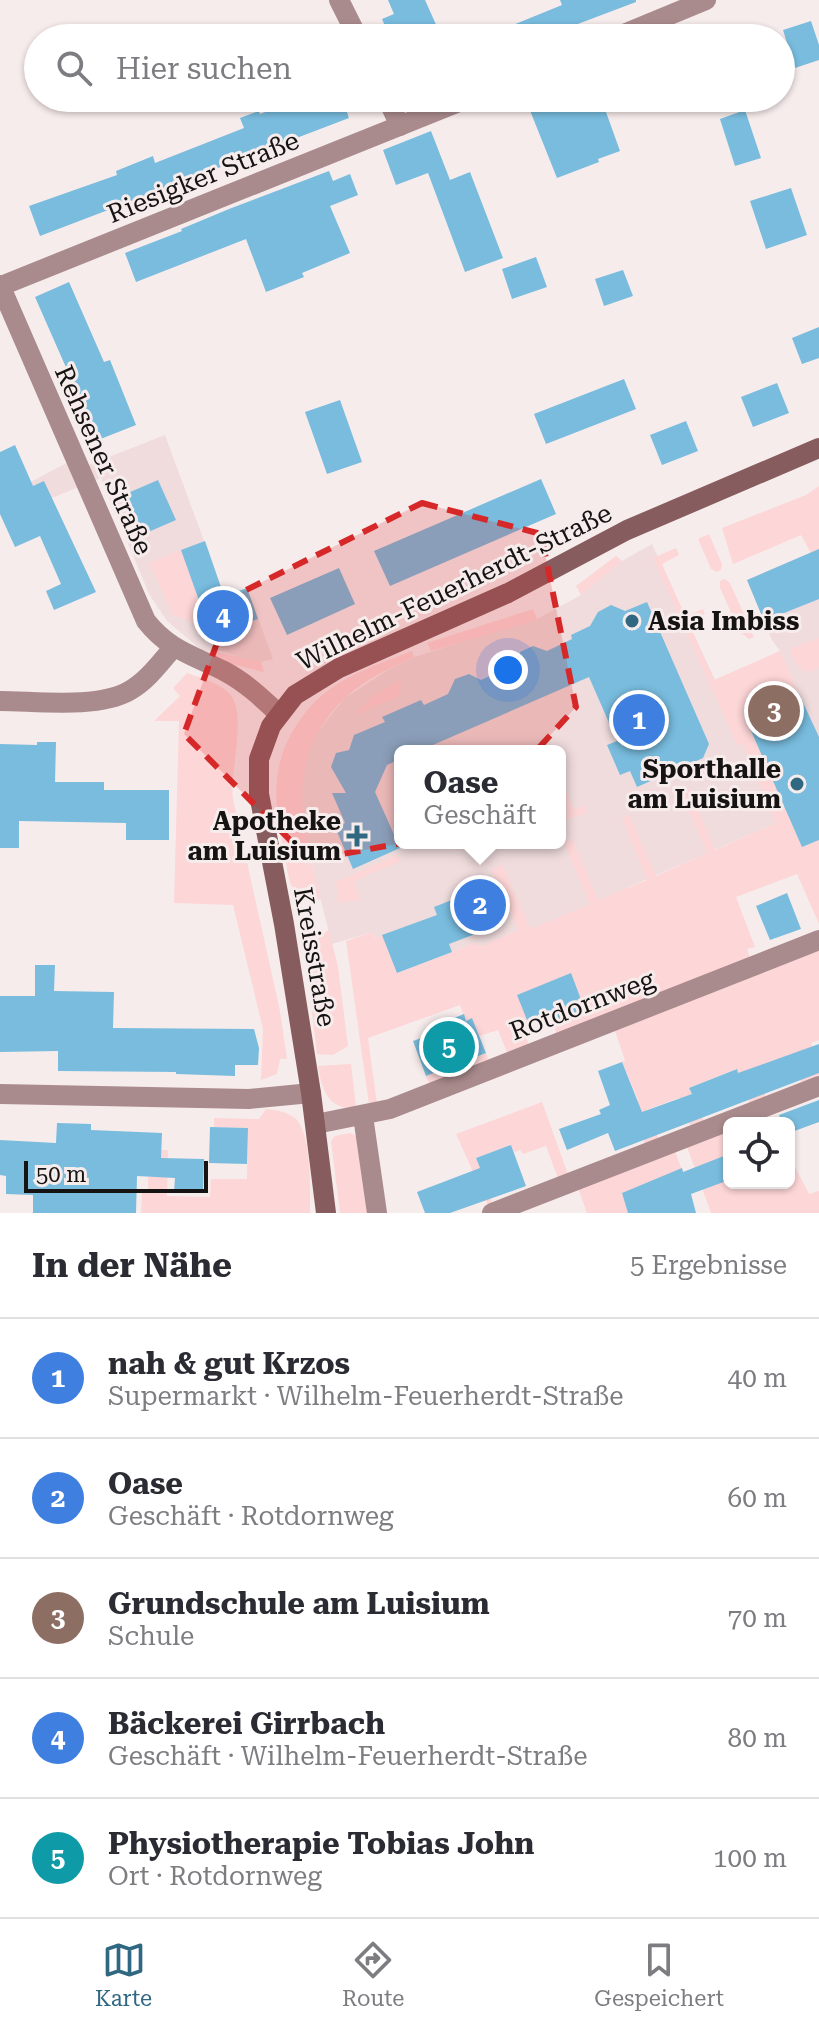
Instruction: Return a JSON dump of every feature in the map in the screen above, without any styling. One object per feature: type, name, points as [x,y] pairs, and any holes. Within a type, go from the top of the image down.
[{"type":"main road","name":"Wilhelm-Feuerherdt-Straße","points":[[279,714],[295,695],[363,656],[508,593],[618,534],[819,448]]},
{"type":"main road","name":"Kreisstraße","points":[[279,714],[264,741],[259,759],[259,794],[284,924],[316,1124],[326,1213]]},
{"type":"street","points":[[339,0],[351,24]]},
{"type":"street","points":[[648,24],[706,0]]},
{"type":"street","points":[[394,112],[400,126]]},
{"type":"street","name":"Riesigker Straße","points":[[0,286],[434,112]]},
{"type":"street","name":"Rehsener Straße","points":[[0,286],[9,331],[81,468],[146,621],[160,639],[173,648]]},
{"type":"street","points":[[0,701],[91,701],[113,698],[146,679],[173,648],[246,685],[279,714]]},
{"type":"street","name":"Rotdornweg","points":[[316,1124],[390,1109],[819,940]]},
{"type":"street","points":[[492,1213],[819,1086]]},
{"type":"street","points":[[0,1094],[274,1099],[311,1093]]},
{"type":"street","points":[[363,1116],[377,1213]]},
{"type":"highlighted area","points":[[422,503],[541,534],[576,707],[462,832],[310,860],[184,734],[234,596]]},
{"type":"shaded area","points":[[165,435],[224,595],[247,588],[273,659],[261,662],[221,651],[205,653],[167,621],[149,594],[101,478],[32,506],[23,486],[76,458],[81,468]]},
{"type":"shaded area","points":[[819,486],[819,549],[811,553],[801,535],[733,564],[722,528],[806,495]]},
{"type":"shaded area","points":[[709,534],[722,564],[717,572],[711,569],[698,539]]},
{"type":"shaded area","points":[[652,544],[715,680],[780,651],[772,640],[747,580],[819,549],[819,840],[788,853],[776,823],[521,934],[518,930],[479,947],[477,942],[397,973],[372,932],[332,944],[301,810],[301,779],[316,735],[345,698],[388,670],[414,657],[537,619],[581,595],[622,561]]},
{"type":"shaded area","points":[[676,548],[679,555],[662,564],[685,616],[703,609],[705,614],[688,622],[714,680],[780,651],[799,694],[745,717],[802,847],[819,840],[819,924],[797,874],[736,897],[755,947],[747,949],[750,958],[557,1035],[553,1022],[585,1009],[571,974],[517,995],[531,1028],[524,1032],[529,1046],[508,1055],[498,1030],[479,1036],[472,1019],[466,1021],[460,1005],[368,1038],[377,1104],[369,1104],[346,941],[372,932],[375,938],[382,935],[398,973],[477,942],[479,947],[518,930],[491,870],[502,865],[531,929],[590,904],[566,848],[566,842],[572,839],[598,900],[647,880],[622,818],[629,815],[656,876],[707,853],[681,792],[689,789],[715,850],[776,823],[742,743],[737,745],[653,558]]},
{"type":"shaded area","points":[[181,550],[209,628],[173,615],[149,563]]},
{"type":"shaded area","points":[[616,556],[622,561],[581,595],[576,586]]},
{"type":"shaded area","points":[[725,579],[730,583],[754,637],[749,639],[740,632],[720,588],[720,581]]},
{"type":"shaded area","points":[[533,609],[537,619],[524,624],[431,651],[427,643]]},
{"type":"shaded area","points":[[819,638],[819,668],[803,671],[790,649]]},
{"type":"shaded area","points":[[212,651],[261,662],[264,672],[219,661],[205,653]]},
{"type":"shaded area","points":[[412,651],[414,657],[352,691],[325,721],[312,744],[302,793],[303,819],[321,900],[302,895],[293,888],[289,878],[277,806],[279,768],[287,742],[310,707],[332,688],[358,673]]},
{"type":"shaded area","points":[[187,673],[228,692],[237,713],[233,799],[280,1011],[287,1059],[280,1059],[277,1074],[261,1080],[263,1029],[233,905],[174,903],[179,721],[154,721],[180,696],[173,688]]},
{"type":"shaded area","points":[[400,681],[399,696],[353,716],[374,695]]},
{"type":"shaded area","points":[[566,790],[574,809],[584,805],[587,812],[566,821]]},
{"type":"shaded area","points":[[397,855],[400,861],[354,881],[361,900],[338,903],[336,882]]},
{"type":"shaded area","points":[[329,930],[338,967],[348,1046],[333,1055],[317,1054],[306,961],[319,936]]},
{"type":"shaded area","points":[[819,950],[819,1040],[811,1043],[819,1065],[819,1079],[802,1085],[791,1054],[755,1068],[766,1098],[751,1106],[736,1069],[689,1088],[705,1124],[691,1128],[679,1098],[646,1110],[659,1140],[645,1143],[630,1104],[638,1100],[622,1062],[625,1060],[615,1031]]},
{"type":"shaded area","points":[[486,1053],[489,1062],[430,1085],[426,1076]]},
{"type":"shaded area","points":[[351,1064],[356,1107],[347,1108],[328,1097],[318,1066]]},
{"type":"shaded area","points":[[542,1102],[569,1177],[559,1181],[546,1146],[523,1154],[520,1150],[514,1152],[511,1145],[476,1158],[493,1205],[489,1207],[456,1134]]},
{"type":"shaded area","points":[[266,1109],[289,1115],[301,1127],[309,1164],[310,1213],[141,1213],[142,1193],[148,1193],[148,1177],[161,1177],[161,1150],[168,1150],[167,1196],[210,1197],[211,1179],[247,1179],[248,1128],[214,1127],[214,1118],[259,1119]]},
{"type":"shaded area","points":[[350,1133],[358,1137],[372,1213],[340,1213],[331,1141],[335,1136]]},
{"type":"shaded area","points":[[723,1133],[723,1189],[795,1189],[795,1167],[809,1194],[819,1191],[819,1213],[711,1213],[687,1147]]},
{"type":"shaded area","points":[[675,1151],[682,1170],[622,1193],[629,1213],[587,1213],[578,1188]]},
{"type":"building","points":[[388,0],[425,0],[436,24],[384,24],[382,19],[394,14]]},
{"type":"building","points":[[560,0],[636,0],[578,24],[515,24],[562,5]]},
{"type":"building","points":[[811,21],[819,45],[819,60],[795,68],[795,26]]},
{"type":"building","points":[[256,112],[347,112],[349,118],[40,236],[29,206],[117,175],[116,171],[153,156],[155,163],[244,128],[240,118]]},
{"type":"building","points":[[531,112],[606,112],[620,151],[557,178]]},
{"type":"building","points":[[746,112],[761,158],[735,166],[720,119]]},
{"type":"building","points":[[431,131],[450,180],[470,172],[503,258],[465,272],[428,173],[396,185],[383,150]]},
{"type":"building","points":[[329,171],[333,181],[350,174],[358,195],[330,206],[350,253],[266,292],[246,239],[136,282],[125,253]]},
{"type":"building","points":[[791,188],[807,235],[766,249],[750,201]]},
{"type":"building","points":[[536,257],[547,287],[512,299],[502,269]]},
{"type":"building","points":[[623,270],[633,296],[604,306],[595,279]]},
{"type":"building","points":[[69,282],[104,362],[110,360],[136,425],[98,440],[35,297]]},
{"type":"building","points":[[819,327],[819,358],[802,364],[792,338]]},
{"type":"building","points":[[624,379],[636,409],[546,444],[534,414]]},
{"type":"building","points":[[777,383],[789,413],[753,427],[741,397]]},
{"type":"building","points":[[340,400],[362,462],[327,474],[305,412]]},
{"type":"building","points":[[686,421],[698,451],[662,465],[650,435]]},
{"type":"building","points":[[15,445],[33,486],[44,481],[96,592],[54,610],[46,591],[61,584],[40,536],[15,547],[0,514],[0,452]]},
{"type":"building","points":[[541,479],[556,514],[390,586],[374,551]]},
{"type":"building","points":[[158,480],[176,520],[139,536],[121,496]]},
{"type":"building","points":[[205,541],[224,596],[247,588],[258,619],[211,634],[181,550]]},
{"type":"building","points":[[819,549],[819,599],[764,621],[747,580]]},
{"type":"building","points":[[339,568],[355,604],[287,635],[270,598]]},
{"type":"building","points":[[647,602],[709,744],[703,758],[637,787],[630,771],[620,775],[607,745],[617,741],[589,677],[433,745],[394,745],[394,762],[387,765],[375,792],[394,835],[394,849],[398,849],[353,869],[335,827],[345,823],[332,793],[346,793],[331,767],[336,753],[349,750],[354,735],[385,722],[382,717],[421,700],[424,705],[448,694],[455,679],[469,674],[481,680],[517,664],[520,652],[533,646],[547,651],[572,639],[571,635],[590,626],[598,612],[611,605],[625,611]]},
{"type":"building","name":"Sporthalle am Luisium","points":[[799,694],[819,737],[819,840],[802,847],[745,717]]},
{"type":"building","points":[[37,742],[56,742],[55,782],[104,782],[104,790],[169,790],[169,840],[126,840],[126,823],[19,821],[19,848],[0,848],[0,744],[37,745]]},
{"type":"building","points":[[490,885],[504,923],[449,944],[452,952],[397,973],[382,935],[437,915],[434,907]]},
{"type":"building","points":[[787,893],[801,929],[770,940],[756,906]]},
{"type":"building","points":[[35,965],[55,965],[54,991],[114,992],[113,1028],[254,1029],[259,1048],[258,1065],[235,1065],[235,1076],[58,1071],[58,1051],[0,1052],[0,996],[35,996]]},
{"type":"building","points":[[571,973],[585,1010],[553,1022],[550,1016],[529,1025],[517,995]]},
{"type":"building","points":[[464,1014],[466,1021],[472,1018],[486,1053],[426,1076],[413,1041],[427,1036],[424,1030]]},
{"type":"building","points":[[819,1044],[819,1073],[615,1151],[608,1133],[567,1150],[559,1129],[601,1114],[599,1110],[610,1105],[598,1071],[622,1062],[642,1112],[692,1094],[689,1088],[737,1069],[738,1073]]},
{"type":"building","points":[[819,1100],[819,1122],[795,1131],[795,1117],[779,1115]]},
{"type":"building","points":[[57,1123],[91,1124],[91,1130],[162,1133],[161,1158],[204,1159],[203,1193],[174,1192],[175,1178],[137,1176],[136,1213],[33,1213],[33,1195],[6,1194],[6,1176],[0,1175],[0,1140],[56,1143]]},
{"type":"building","points":[[210,1127],[248,1128],[247,1164],[209,1163]]},
{"type":"building","points":[[511,1145],[526,1186],[450,1213],[425,1213],[417,1192],[480,1168],[476,1158]]},
{"type":"building","points":[[723,1156],[723,1182],[691,1194],[696,1213],[628,1213],[622,1193],[682,1168],[683,1172]]},
{"type":"place","name":"Bäckerei Girrbach","points":[[223,616]]},
{"type":"place","name":"Asia Imbiss","points":[[632,621]]},
{"type":"place","name":"Grundschule am Luisium","points":[[774,711]]},
{"type":"place","name":"nah & gut Krzos","points":[[639,720]]},
{"type":"place","name":"Sporthalle am Luisium","points":[[797,784]]},
{"type":"place","name":"Apotheke am Luisium","points":[[357,836]]},
{"type":"place","name":"Oase","points":[[480,905]]},
{"type":"place","name":"Physiotherapie Tobias John","points":[[449,1047]]}]
